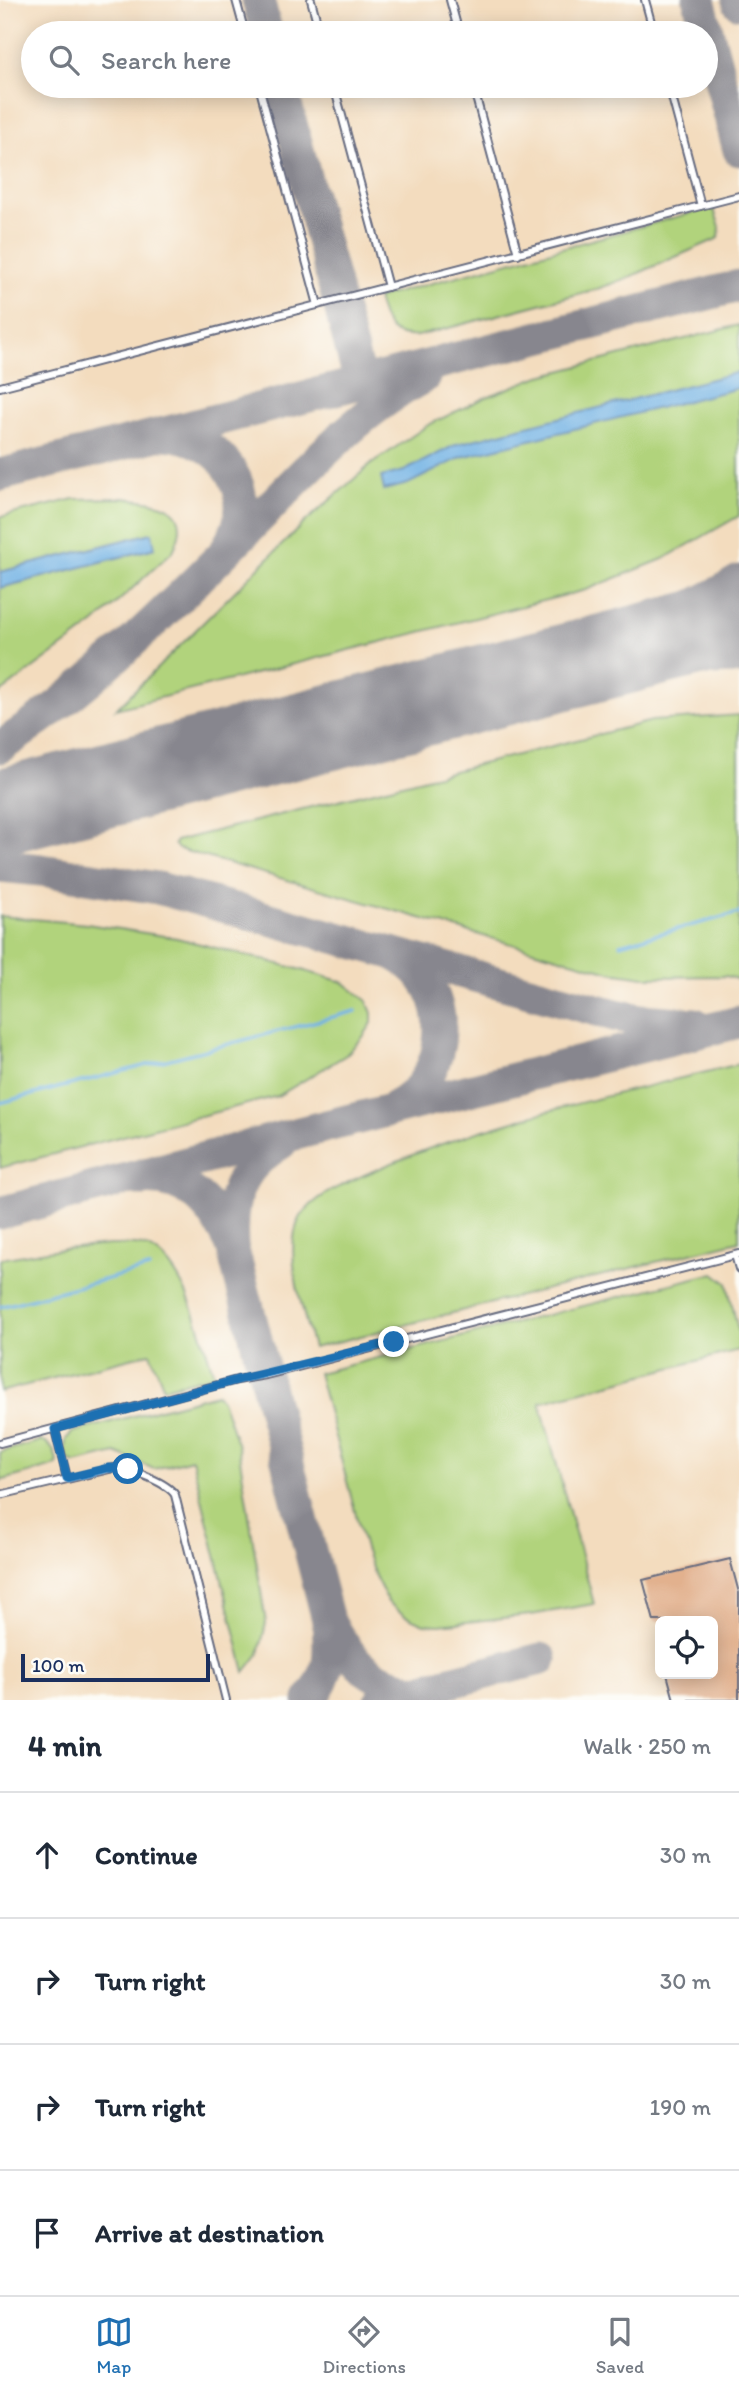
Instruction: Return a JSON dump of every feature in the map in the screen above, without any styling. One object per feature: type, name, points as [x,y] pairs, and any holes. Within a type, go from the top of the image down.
[{"type":"lane","points":[[236,0],[242,21]]},
{"type":"lane","points":[[312,0],[317,21]]},
{"type":"lane","points":[[450,0],[456,21]]},
{"type":"lane","points":[[646,0],[651,21]]},
{"type":"lane","points":[[262,98],[318,305]]},
{"type":"lane","points":[[337,98],[388,287]]},
{"type":"lane","points":[[476,98],[517,254]]},
{"type":"lane","points":[[671,98],[701,206]]},
{"type":"lane","points":[[0,387],[739,196]]},
{"type":"lane","points":[[0,1443],[237,1380],[737,1254],[739,1269]]},
{"type":"lane","points":[[55,1429],[67,1478]]},
{"type":"lane","points":[[0,1495],[118,1467],[128,1469],[173,1491],[226,1700]]},
{"type":"green space","points":[[713,207],[720,227],[719,238],[597,289],[418,336],[394,332],[385,322],[379,307],[377,298]]},
{"type":"green space","points":[[739,325],[739,516],[663,559],[586,590],[116,709],[305,522],[370,465],[428,425],[484,398],[537,377]]},
{"type":"green space","points":[[123,498],[161,504],[177,515],[180,524],[179,536],[173,551],[95,623],[0,693],[0,588],[155,548],[151,533],[0,572],[0,517],[74,499]]},
{"type":"green space","points":[[739,715],[739,980],[726,976],[644,977],[610,972],[178,849],[174,844],[176,841],[652,721]]},
{"type":"green space","points":[[0,916],[87,924],[177,938],[291,967],[343,982],[367,1001],[372,1013],[372,1023],[346,1055],[278,1096],[0,1168]]},
{"type":"green space","points":[[739,1064],[739,1241],[313,1348],[296,1282],[293,1247],[300,1218],[323,1196],[342,1185],[415,1154],[506,1123]]},
{"type":"green space","points":[[110,1245],[143,1246],[158,1253],[170,1266],[190,1301],[214,1375],[164,1388],[150,1353],[0,1392],[0,1259],[53,1250]]},
{"type":"green space","points":[[714,1273],[727,1283],[739,1334],[739,1350],[540,1402],[594,1604],[531,1615],[439,1625],[424,1624],[404,1615],[388,1602],[365,1549],[318,1373]]},
{"type":"green space","points":[[217,1394],[222,1400],[238,1446],[266,1623],[259,1654],[245,1672],[192,1459],[154,1469],[116,1453],[75,1463],[68,1460],[65,1449],[66,1439],[73,1432]]},
{"type":"green space","points":[[40,1441],[53,1450],[57,1465],[0,1481],[0,1452]]},
{"type":"water","points":[[739,372],[739,388],[462,457],[408,484],[384,490],[381,477],[404,471],[457,444]]},
{"type":"water","points":[[152,533],[155,548],[0,588],[0,572]]},
{"type":"building","points":[[730,1559],[739,1593],[739,1700],[674,1700],[668,1679],[718,1679],[718,1616],[655,1616],[654,1621],[643,1580]]},
{"type":"waterway","points":[[620,944],[739,913]]},
{"type":"waterway","points":[[0,1103],[356,1011]]},
{"type":"waterway","points":[[0,1307],[149,1268]]},
{"type":"taxiway","points":[[258,0],[264,21]]},
{"type":"taxiway","points":[[699,0],[705,21]]},
{"type":"taxiway","points":[[718,71],[739,150]]},
{"type":"taxiway","points":[[284,98],[360,382]]},
{"type":"taxiway","points":[[0,475],[739,286]]},
{"type":"taxiway","points":[[0,747],[67,699],[129,645],[352,427],[424,377]]},
{"type":"taxiway","points":[[165,434],[204,445],[220,457],[231,472],[239,489],[241,507],[238,526],[228,546]]},
{"type":"taxiway","points":[[501,683],[652,625],[739,581]]},
{"type":"taxiway","points":[[578,670],[650,661],[739,658]]},
{"type":"taxiway","points":[[0,866],[158,888],[615,1015],[640,1020],[695,1024]]},
{"type":"taxiway","points":[[395,1107],[414,1093],[428,1076],[437,1055],[440,1032],[438,1010],[430,989],[416,970],[397,956]]},
{"type":"taxiway","points":[[0,1213],[295,1134],[739,1022]]},
{"type":"taxiway","points":[[232,1244],[232,1212],[240,1185],[255,1163],[281,1143]]},
{"type":"taxiway","points":[[141,1180],[158,1180],[186,1188],[208,1207],[232,1246],[328,1620],[326,1671],[310,1700]]},
{"type":"taxiway","points":[[329,1622],[346,1649],[363,1668],[385,1681],[415,1691]]},
{"type":"taxiway","points":[[381,1700],[541,1659]]},
{"type":"runway","points":[[0,812],[739,622]]},
{"type":"route","points":[[128,1469],[108,1468],[67,1478],[55,1429],[237,1380],[394,1342]]}]
